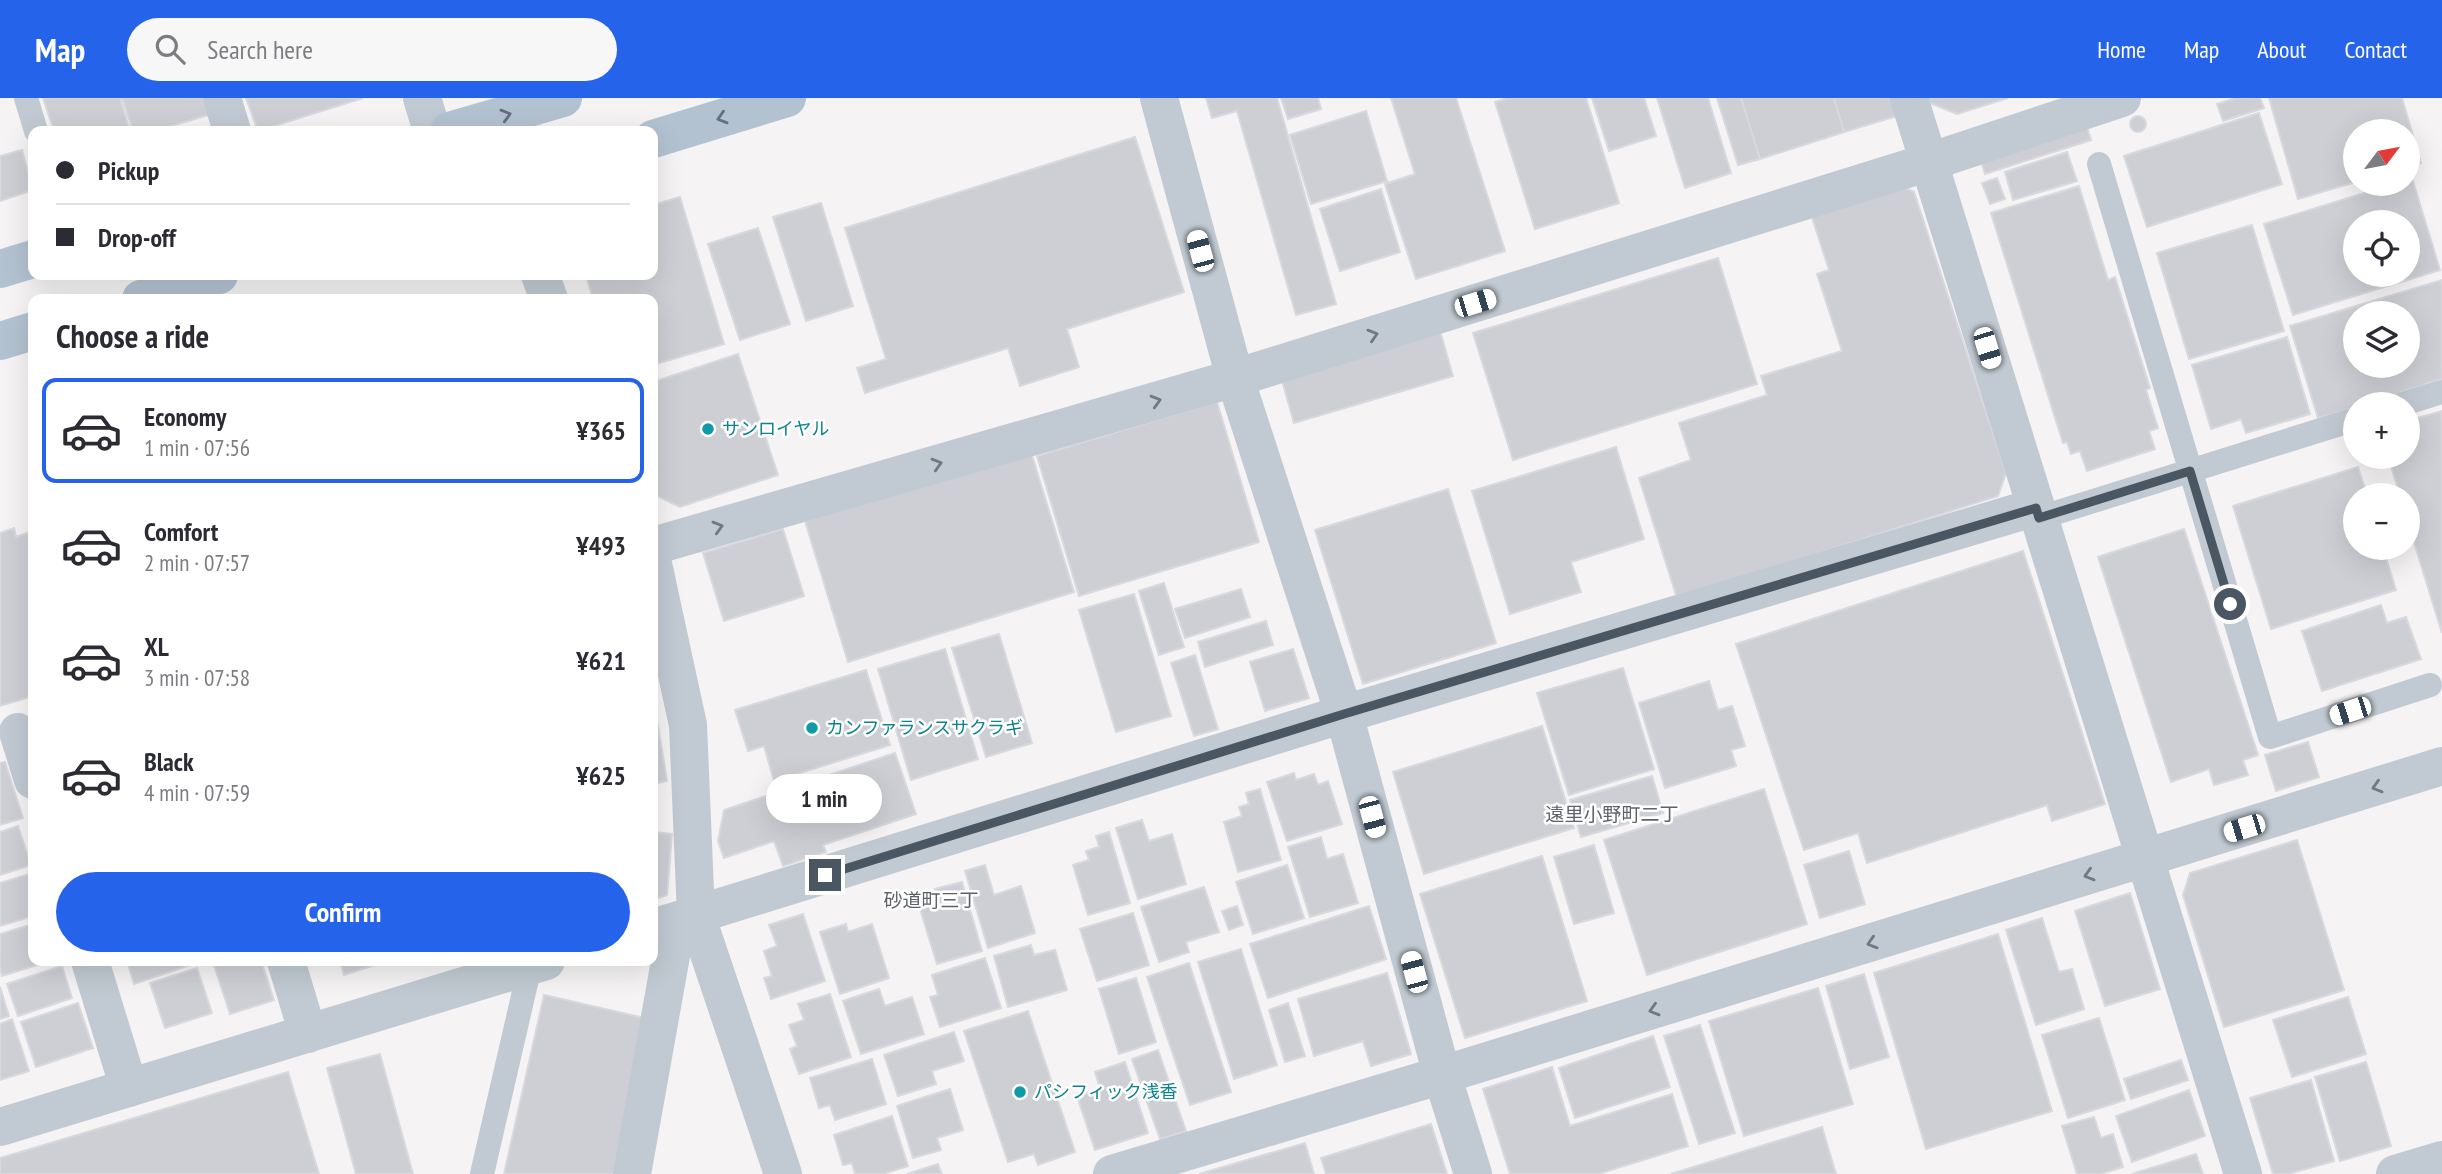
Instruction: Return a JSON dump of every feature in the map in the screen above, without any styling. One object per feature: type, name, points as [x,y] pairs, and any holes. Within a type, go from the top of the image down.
[{"type":"main road","points":[[466,126],[563,98]]},
{"type":"main road","points":[[658,137],[787,98]]},
{"type":"main road","points":[[0,269],[28,261]]},
{"type":"main road","points":[[157,294],[203,280]]},
{"type":"main road","points":[[0,341],[28,333]]},
{"type":"street","points":[[222,98],[230,126]]},
{"type":"street","points":[[422,98],[430,126]]},
{"type":"street","points":[[1158,98],[1235,378],[1344,714],[1442,1075],[1473,1174]]},
{"type":"street","points":[[1909,98],[2243,1174]]},
{"type":"street","points":[[658,545],[1235,378],[1929,162],[2122,98]]},
{"type":"street","points":[[658,926],[1344,714],[2038,513]]},
{"type":"street","points":[[658,587],[688,725],[696,915],[783,1174]]},
{"type":"street","points":[[17,732],[28,765]]},
{"type":"street","points":[[1112,1174],[1442,1075],[2442,766]]},
{"type":"street","points":[[632,1174],[672,950],[696,915]]},
{"type":"street","points":[[92,966],[129,1088]]},
{"type":"street","points":[[288,966],[308,1034]]},
{"type":"street","points":[[0,1127],[308,1034],[490,969],[514,966]]},
{"type":"street","points":[[2396,1174],[2442,1160]]},
{"type":"lane","points":[[26,98],[34,126]]},
{"type":"lane","points":[[2099,164],[2270,737],[2430,685]]},
{"type":"lane","points":[[2420,399],[2442,392]]},
{"type":"lane","points":[[2038,513],[2190,471],[2343,423]]},
{"type":"lane","points":[[482,1174],[537,966]]},
{"type":"building","points":[[43,98],[120,98],[128,126],[52,126]]},
{"type":"building","points":[[122,98],[203,98],[208,115],[171,126],[131,126]]},
{"type":"building","points":[[246,98],[363,98],[274,126],[256,126]]},
{"type":"building","points":[[1206,98],[1277,98],[1336,304],[1296,315],[1237,111],[1212,118]]},
{"type":"building","points":[[1281,98],[1318,98],[1321,109],[1288,119]]},
{"type":"building","points":[[1391,98],[1456,98],[1505,251],[1416,279],[1385,184],[1415,174]]},
{"type":"building","points":[[1508,98],[1586,98],[1619,203],[1535,229],[1495,102]]},
{"type":"building","points":[[1592,98],[1644,98],[1656,136],[1609,151]]},
{"type":"building","points":[[1657,98],[1708,98],[1731,173],[1685,188]]},
{"type":"building","points":[[1717,98],[1741,98],[1760,159],[1738,165]]},
{"type":"building","points":[[1741,98],[1834,98],[1844,132],[1760,159]]},
{"type":"building","points":[[1834,98],[1892,98],[1897,116],[1844,132]]},
{"type":"building","points":[[1928,98],[2008,98],[1957,114],[1930,103]]},
{"type":"building","points":[[2236,98],[2260,98],[2264,108],[2223,121],[2217,104]]},
{"type":"building","points":[[2269,98],[2402,98],[2408,119],[2343,119],[2343,186],[2298,199]]},
{"type":"building","points":[[1366,111],[1387,181],[1311,204],[1290,135]]},
{"type":"building","points":[[2259,113],[2282,184],[2147,227],[2124,156]]},
{"type":"building","points":[[2138,116],[2146,124],[2138,132],[2130,124]]},
{"type":"building","points":[[2087,127],[2091,140],[1985,174],[1981,161]]},
{"type":"building","points":[[1135,137],[1184,292],[1067,329],[1079,367],[1020,386],[1008,348],[865,393],[857,368],[886,359],[845,228]]},
{"type":"building","points":[[22,150],[28,172],[28,192],[0,201],[0,156]]},
{"type":"building","points":[[2067,152],[2077,181],[2013,200],[2005,172]]},
{"type":"building","points":[[1997,178],[2005,199],[1990,204],[1982,183]]},
{"type":"building","points":[[1897,183],[1914,192],[2006,473],[1998,496],[1677,598],[1639,478],[1691,460],[1679,423],[1767,395],[1761,376],[1842,351],[1817,274],[1829,270],[1810,211]]},
{"type":"building","points":[[2079,186],[2108,280],[2115,277],[2150,388],[2146,390],[2158,428],[2149,431],[2155,449],[2087,471],[2080,451],[2071,454],[2067,442],[2063,443],[1991,213]]},
{"type":"building","points":[[1381,189],[1400,252],[1340,271],[1320,209]]},
{"type":"building","points":[[2354,196],[2417,196],[2440,270],[2420,276],[2420,210],[2343,210],[2343,287],[2384,287],[2293,315],[2264,224]]},
{"type":"building","points":[[680,197],[724,344],[658,364],[658,294],[592,294],[587,280],[658,280],[658,204]]},
{"type":"building","points":[[821,203],[853,306],[806,321],[773,217]]},
{"type":"building","points":[[2252,225],[2284,331],[2189,359],[2157,253]]},
{"type":"building","points":[[758,228],[790,324],[740,340],[708,244]]},
{"type":"building","points":[[1718,258],[1757,384],[1513,460],[1473,333]]},
{"type":"building","points":[[2442,280],[2442,379],[2401,392],[2343,392],[2343,411],[2318,418],[2290,326],[2343,310],[2343,378],[2420,378],[2420,301],[2373,301]]},
{"type":"building","points":[[1440,331],[1453,376],[1294,423],[1281,377]]},
{"type":"building","points":[[2287,337],[2310,414],[2246,433],[2241,419],[2211,429],[2192,365]]},
{"type":"building","name":"サンロイヤル","points":[[738,354],[778,475],[680,507],[658,496],[658,380]]},
{"type":"building","points":[[1217,402],[1259,542],[1079,596],[1037,456]]},
{"type":"building","points":[[2442,411],[2442,633],[2419,560],[2420,483],[2396,483],[2392,469],[2420,469],[2420,417]]},
{"type":"building","points":[[1616,447],[1644,539],[1571,562],[1581,592],[1510,614],[1472,491]]},
{"type":"building","points":[[1031,452],[1074,592],[848,662],[805,521]]},
{"type":"building","points":[[2359,469],[2363,483],[2343,483],[2343,560],[2387,560],[2396,590],[2271,629],[2233,506]]},
{"type":"building","points":[[1448,489],[1496,643],[1363,684],[1315,530]]},
{"type":"building","points":[[14,528],[16,537],[28,533],[28,698],[0,706],[0,533]]},
{"type":"building","points":[[783,529],[804,596],[724,621],[703,553]]},
{"type":"building","points":[[2184,529],[2258,755],[2243,760],[2248,775],[2214,785],[2209,769],[2171,782],[2098,557]]},
{"type":"building","points":[[2023,551],[2105,804],[2052,821],[2047,805],[1867,863],[1858,833],[1804,850],[1736,644]]},
{"type":"building","points":[[1164,583],[1184,647],[1159,655],[1139,591]]},
{"type":"building","points":[[1241,589],[1250,617],[1185,638],[1175,609]]},
{"type":"building","points":[[1134,594],[1171,716],[1116,732],[1079,610]]},
{"type":"building","points":[[2381,605],[2387,623],[2406,617],[2421,659],[2322,691],[2302,631]]},
{"type":"building","points":[[1266,621],[1273,645],[1205,667],[1198,642]]},
{"type":"building","points":[[999,634],[1032,743],[986,757],[952,648]]},
{"type":"building","points":[[945,649],[978,759],[911,780],[878,669]]},
{"type":"building","points":[[1293,649],[1309,698],[1265,711],[1250,662]]},
{"type":"building","points":[[1195,655],[1218,729],[1194,736],[1171,663]]},
{"type":"building","points":[[1623,668],[1654,769],[1569,795],[1537,693]]},
{"type":"building","name":"カンファランスサクラギ","points":[[866,670],[890,745],[774,781],[764,746],[748,751],[735,710]]},
{"type":"building","points":[[1709,681],[1718,710],[1732,706],[1745,746],[1731,750],[1736,766],[1665,788],[1639,703]]},
{"type":"building","points":[[658,726],[667,781],[658,783]]},
{"type":"building","points":[[1542,726],[1574,828],[1424,874],[1393,772]]},
{"type":"building","points":[[2308,742],[2319,777],[2276,791],[2265,755]]},
{"type":"building","points":[[895,753],[916,814],[823,845],[826,852],[783,866],[774,841],[724,858],[718,841],[724,810]]},
{"type":"building","points":[[5,762],[23,818],[0,825],[0,763]]},
{"type":"building","points":[[1294,773],[1296,780],[1314,774],[1318,785],[1328,781],[1342,824],[1287,841],[1267,782]]},
{"type":"building","points":[[1652,776],[1663,813],[1581,837],[1570,800]]},
{"type":"building","points":[[1260,789],[1281,860],[1238,872],[1224,822],[1242,816],[1239,807],[1249,804],[1246,793]]},
{"type":"building","points":[[1764,789],[1807,924],[1647,975],[1604,840]]},
{"type":"building","points":[[1142,820],[1149,841],[1172,834],[1186,884],[1138,899],[1116,828]]},
{"type":"building","points":[[18,826],[28,856],[28,866],[0,875],[0,832]]},
{"type":"building","points":[[1109,832],[1130,903],[1088,915],[1073,865],[1089,860],[1086,851],[1099,847],[1096,836]]},
{"type":"building","points":[[658,833],[672,834],[667,895],[658,898]]},
{"type":"building","points":[[1321,837],[1327,859],[1343,854],[1358,903],[1310,917],[1288,847]]},
{"type":"building","points":[[2297,840],[2344,990],[2224,1027],[2183,895],[2190,873]]},
{"type":"building","points":[[1594,845],[1614,913],[1574,924],[1554,857]]},
{"type":"building","points":[[1849,851],[1865,904],[1820,918],[1804,865]]},
{"type":"building","points":[[1542,856],[1587,1001],[1465,1038],[1420,894]]},
{"type":"building","points":[[985,865],[994,895],[1021,886],[1035,933],[988,948],[965,871]]},
{"type":"building","points":[[1287,865],[1304,918],[1253,934],[1236,882]]},
{"type":"building","points":[[28,875],[28,918],[0,926],[0,883]]},
{"type":"building","points":[[962,882],[982,951],[937,964],[920,909],[939,903],[935,889]]},
{"type":"building","points":[[1204,887],[1219,932],[1186,942],[1189,952],[1159,962],[1141,907]]},
{"type":"building","points":[[2130,893],[2160,989],[2105,1006],[2075,911]]},
{"type":"building","points":[[1237,906],[1243,925],[1229,930],[1222,911]]},
{"type":"building","points":[[1369,906],[1386,959],[1268,998],[1250,944]]},
{"type":"building","points":[[1133,913],[1149,965],[1097,981],[1080,929]]},
{"type":"building","points":[[803,914],[825,981],[771,999],[764,978],[772,976],[764,951],[777,946],[769,925]]},
{"type":"building","points":[[2042,918],[2059,972],[2072,969],[2084,1009],[2036,1025],[2006,930]]},
{"type":"building","points":[[846,924],[848,932],[872,924],[889,978],[840,994],[820,932]]},
{"type":"building","points":[[28,926],[28,966],[34,966],[2,976],[0,934]]},
{"type":"building","points":[[1998,934],[2052,1111],[1926,1149],[1874,973]]},
{"type":"building","points":[[1031,945],[1034,955],[1055,950],[1067,990],[1008,1007],[994,956]]},
{"type":"building","points":[[1241,949],[1277,1065],[1234,1079],[1198,962]]},
{"type":"building","points":[[985,958],[1001,1008],[940,1027],[930,997],[938,995],[932,975]]},
{"type":"building","points":[[1189,963],[1231,1092],[1190,1105],[1147,977]]},
{"type":"building","points":[[62,966],[72,998],[18,1016],[7,984]]},
{"type":"building","points":[[129,966],[187,966],[134,984]]},
{"type":"building","points":[[214,966],[263,966],[274,1000],[230,1014]]},
{"type":"building","points":[[341,966],[372,966],[344,975]]},
{"type":"building","points":[[197,968],[212,1013],[165,1028],[150,983]]},
{"type":"building","points":[[1387,973],[1411,1054],[1371,1066],[1363,1041],[1314,1056],[1298,999]]},
{"type":"building","points":[[1864,974],[1889,1057],[1850,1069],[1826,986]]},
{"type":"building","points":[[1136,978],[1156,1042],[1119,1054],[1099,989]]},
{"type":"building","points":[[0,987],[9,1016],[0,1019]]},
{"type":"building","points":[[1818,988],[1853,1104],[1744,1136],[1709,1021]]},
{"type":"building","points":[[879,989],[885,1006],[912,997],[924,1034],[861,1054],[843,1001]]},
{"type":"building","points":[[830,994],[851,1057],[799,1074],[790,1049],[797,1046],[789,1025],[804,1020],[798,1004]]},
{"type":"building","points":[[544,995],[649,1019],[614,1174],[504,1174]]},
{"type":"building","points":[[2348,997],[2366,1054],[2292,1077],[2273,1020]]},
{"type":"building","points":[[78,1003],[93,1048],[36,1067],[21,1022]]},
{"type":"building","points":[[1288,1003],[1305,1056],[1285,1062],[1269,1010]]},
{"type":"building","name":"パシフィック浅香","points":[[1028,1011],[1075,1152],[1038,1165],[1034,1154],[1008,1162],[964,1031]]},
{"type":"building","points":[[2099,1018],[2125,1100],[2068,1118],[2042,1035]]},
{"type":"building","points":[[12,1019],[29,1071],[0,1080],[0,1024]]},
{"type":"building","points":[[1700,1025],[1735,1133],[1699,1144],[1664,1036]]},
{"type":"building","points":[[954,1032],[964,1061],[932,1071],[936,1084],[898,1096],[884,1055]]},
{"type":"building","points":[[1653,1036],[1670,1087],[1575,1118],[1559,1068]]},
{"type":"building","points":[[1158,1050],[1186,1131],[1160,1139],[1132,1059]]},
{"type":"building","points":[[380,1054],[413,1174],[356,1174],[327,1068]]},
{"type":"building","points":[[872,1059],[886,1104],[835,1120],[830,1105],[819,1108],[810,1078]]},
{"type":"building","points":[[2181,1060],[2188,1080],[2131,1099],[2124,1079]]},
{"type":"building","points":[[1125,1062],[1148,1133],[1095,1150],[1077,1096],[1100,1088],[1095,1072]]},
{"type":"building","points":[[2366,1062],[2391,1146],[2340,1161],[2315,1077]]},
{"type":"building","points":[[1552,1067],[1570,1126],[1672,1094],[1688,1146],[1598,1174],[1510,1174],[1483,1089]]},
{"type":"building","points":[[288,1072],[319,1174],[0,1174],[0,1158]]},
{"type":"building","points":[[2311,1080],[2334,1161],[2288,1174],[2273,1174],[2250,1098]]},
{"type":"building","points":[[950,1089],[963,1130],[937,1138],[941,1150],[913,1158],[897,1106]]},
{"type":"building","points":[[2189,1090],[2205,1136],[2132,1162],[2116,1116]]},
{"type":"building","points":[[892,1116],[908,1166],[883,1174],[855,1174],[852,1163],[843,1165],[834,1135]]},
{"type":"building","points":[[2094,1117],[2101,1138],[2113,1134],[2123,1167],[2100,1174],[2077,1174],[2062,1126]]},
{"type":"building","points":[[1431,1124],[1447,1174],[1326,1174],[1321,1158]]},
{"type":"building","points":[[1822,1127],[1836,1174],[1671,1174]]},
{"type":"building","points":[[1305,1143],[1314,1174],[1199,1174]]},
{"type":"building","points":[[2196,1154],[2203,1174],[2132,1174]]},
{"type":"building","points":[[938,1164],[942,1174],[907,1174]]},
{"type":"place","name":"サンロイヤル","points":[[708,429]]},
{"type":"place","name":"カンファランスサクラギ","points":[[812,728]]},
{"type":"place","name":"パシフィック浅香","points":[[1020,1092]]},
{"type":"district","name":"遠里小野町二丁","points":[[1612,814]]},
{"type":"district","name":"砂道町三丁","points":[[931,900]]},
{"type":"route","points":[[825,875],[1344,714],[2036,508],[2039,518],[2190,471],[2230,604]]}]
